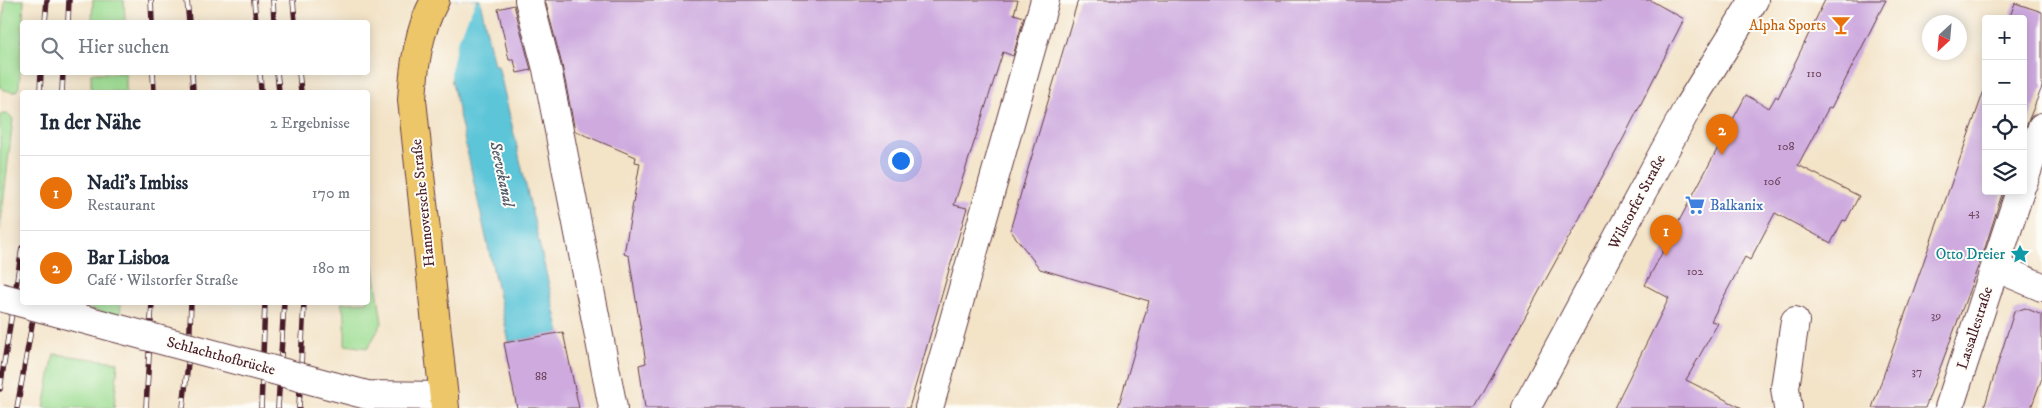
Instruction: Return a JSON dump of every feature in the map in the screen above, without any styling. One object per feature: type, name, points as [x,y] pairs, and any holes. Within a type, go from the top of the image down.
[{"type":"main road","name":"Hannoversche Straße","points":[[435,0],[423,28],[414,62],[412,100],[445,402]]},
{"type":"street","points":[[530,0],[547,69],[613,408]]},
{"type":"street","points":[[929,408],[1045,0]]},
{"type":"street","name":"Wilstorfer Straße","points":[[1526,408],[1689,105],[1754,0]]},
{"type":"street","points":[[2027,170],[2042,127]]},
{"type":"street","name":"Lassallestraße","points":[[1949,408],[2019,195]]},
{"type":"street","points":[[1994,267],[2042,287]]},
{"type":"street","name":"Schlachthofbrücke","points":[[0,297],[20,302]]},
{"type":"street","name":"Schlachthofbrücke","points":[[30,305],[367,395],[445,402]]},
{"type":"street","points":[[1788,408],[1785,388],[1795,321]]},
{"type":"green space","points":[[5,0],[24,0],[23,20],[20,20],[19,88],[15,92],[4,90],[0,87],[0,54]]},
{"type":"green space","points":[[93,0],[124,0],[125,20],[92,20]]},
{"type":"green space","points":[[91,75],[126,75],[126,90],[91,90]]},
{"type":"green space","points":[[8,114],[13,119],[0,230],[0,115]]},
{"type":"green space","points":[[370,242],[382,323],[368,348],[345,345],[345,317],[342,305],[370,305]]},
{"type":"green space","points":[[77,305],[121,305],[120,317]]},
{"type":"green space","points":[[54,354],[118,362],[114,408],[44,408]]},
{"type":"water","name":"Seevekanal","points":[[437,0],[480,0],[494,65],[498,65],[560,333],[509,342],[451,78]]},
{"type":"pier","points":[[434,0],[476,0],[457,43],[451,71],[451,90]]},
{"type":"building","points":[[545,0],[1018,0],[1014,14],[1024,17],[1013,56],[1003,52],[954,205],[967,208],[909,408],[645,408],[639,365],[646,363],[629,256],[624,254],[640,163],[635,162],[636,157],[575,131],[562,65]]},
{"type":"building","points":[[1078,0],[1650,0],[1684,19],[1623,139],[1475,408],[1118,408],[1149,301],[1040,269],[1010,230]]},
{"type":"building","points":[[1825,0],[1886,0],[1831,108],[1829,107],[1798,165],[1859,196],[1846,221],[1843,220],[1831,243],[1775,213],[1750,260],[1745,257],[1711,321],[1718,323],[1686,380],[1742,408],[1614,408],[1669,298],[1645,285],[1746,95],[1769,108],[1776,96],[1778,98]]},
{"type":"building","points":[[2015,3],[2042,12],[2042,87],[2027,124],[2027,15],[2010,15]]},
{"type":"building","points":[[514,5],[531,70],[517,73],[514,60],[509,60],[498,9]]},
{"type":"building","points":[[1982,96],[1982,195],[2002,195],[1984,251],[1925,408],[1872,408]]},
{"type":"building","points":[[2025,308],[2042,315],[2042,378],[2031,408],[1984,408],[2014,312]]},
{"type":"building","points":[[563,332],[579,408],[517,408],[504,343]]},
{"type":"railway","points":[[45,20],[47,0]]},
{"type":"railway","points":[[68,20],[69,0]]},
{"type":"railway","points":[[151,0],[152,20]]},
{"type":"railway","points":[[187,0],[189,20]]},
{"type":"railway","points":[[254,0],[256,20]]},
{"type":"railway","points":[[273,0],[274,20]]},
{"type":"railway","points":[[293,0],[295,20]]},
{"type":"railway","points":[[40,90],[41,75]]},
{"type":"railway","points":[[62,90],[63,75]]},
{"type":"railway","points":[[153,75],[154,90]]},
{"type":"railway","points":[[192,75],[193,90]]},
{"type":"railway","points":[[260,75],[261,90]]},
{"type":"railway","points":[[277,75],[279,90]]},
{"type":"railway","points":[[299,75],[301,90]]},
{"type":"railway","points":[[0,389],[20,261]]},
{"type":"railway","points":[[17,408],[35,305]]},
{"type":"railway","points":[[146,408],[152,305]]},
{"type":"railway","points":[[183,408],[189,354],[191,305]]},
{"type":"railway","points":[[261,408],[265,305]]},
{"type":"railway","points":[[278,408],[284,305]]},
{"type":"railway","points":[[299,408],[304,305]]},
{"type":"place","name":"Alpha Sports","points":[[1841,25]]},
{"type":"place","name":"Bar Lisboa","points":[[1722,155]]},
{"type":"place","name":"Balkanix","points":[[1695,205]]},
{"type":"place","name":"Otto Dreier","points":[[2020,254]]},
{"type":"place","name":"Nadi's Imbiss","points":[[1666,256]]}]
